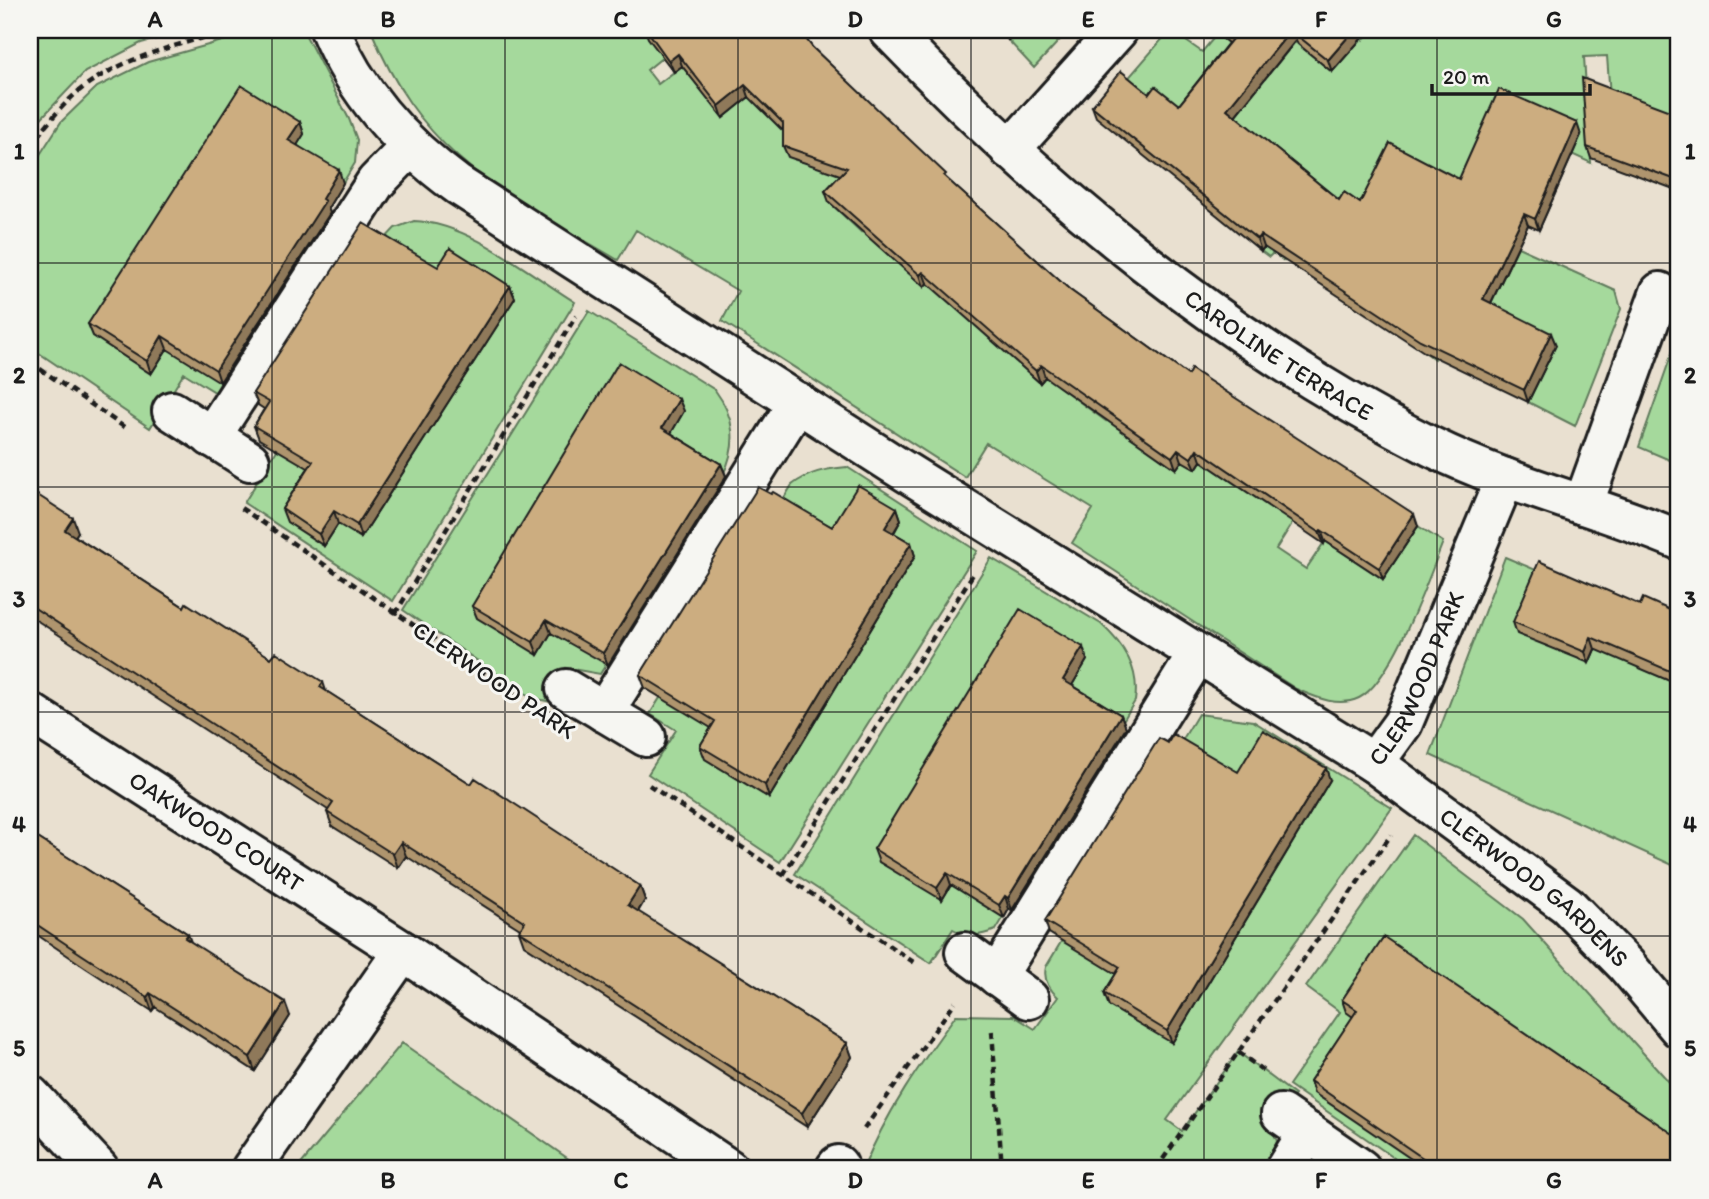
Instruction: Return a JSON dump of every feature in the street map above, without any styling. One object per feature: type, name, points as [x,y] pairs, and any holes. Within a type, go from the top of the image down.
[{"type":"street","name":"CLERWOOD PARK","points":[[330,30],[355,80],[425,161],[458,186],[1000,531],[1374,764],[1403,723],[1505,478]]},
{"type":"street","name":"CAROLINE TERRACE","points":[[889,30],[1010,150],[1103,230],[1297,369],[1433,448],[1505,478],[1679,540]]},
{"type":"street","points":[[1010,150],[1118,30]]},
{"type":"street","points":[[211,437],[376,182],[411,146]]},
{"type":"street","points":[[1583,505],[1660,292]]},
{"type":"street","name":"CLERWOOD PARK","points":[[604,712],[798,402]]},
{"type":"street","points":[[172,411],[250,461]]},
{"type":"street","points":[[997,976],[1197,655]]},
{"type":"street","name":"CLERWOOD PARK","points":[[566,689],[646,737]]},
{"type":"street","name":"OAKWOOD COURT","points":[[31,713],[403,951],[729,1169]]},
{"type":"street","name":"CLERWOOD GARDENS","points":[[1374,764],[1567,905],[1626,965],[1679,1028]]},
{"type":"street","points":[[251,1169],[403,951]]},
{"type":"street","points":[[965,952],[1029,999]]},
{"type":"street","points":[[30,1095],[99,1169]]},
{"type":"street","points":[[1285,1169],[1294,1123],[1361,1169]]},
{"type":"path","points":[[30,146],[53,118],[92,81],[145,54],[232,30]]},
{"type":"path","points":[[395,614],[599,277]]},
{"type":"path","points":[[30,362],[135,435]]},
{"type":"path","name":"CLERWOOD PARK","points":[[234,503],[525,701]]},
{"type":"path","points":[[783,875],[1000,531]]},
{"type":"path","points":[[648,784],[922,968]]},
{"type":"path","points":[[1156,1169],[1418,795]]},
{"type":"path","points":[[867,1125],[961,993]]},
{"type":"path","points":[[991,1027],[1002,1169]]},
{"type":"green space","points":[[30,30],[191,30],[141,43],[85,72],[30,130]]},
{"type":"green space","points":[[261,30],[303,30],[349,119],[357,140],[355,163],[215,392],[184,373],[150,428],[30,347],[30,170],[61,122],[97,87],[148,62]]},
{"type":"green space","points":[[371,30],[650,30],[663,57],[647,70],[658,84],[682,66],[723,117],[810,49],[790,137],[795,160],[803,162],[856,140],[829,202],[861,232],[886,206],[924,287],[929,281],[1040,383],[1094,316],[1058,386],[1106,421],[1119,404],[1166,424],[1150,450],[1176,469],[1182,461],[1196,469],[1204,457],[1215,470],[1293,522],[1276,549],[1306,569],[1325,541],[1383,579],[1418,526],[1443,542],[1419,603],[1384,672],[1372,688],[1351,701],[1335,702],[1296,689],[1072,543],[1093,509],[986,443],[965,477],[722,321],[738,291],[636,230],[618,260],[504,192],[472,169],[442,142],[416,111],[392,74]]},
{"type":"green space","points":[[1018,30],[1069,30],[1034,68],[1008,40]]},
{"type":"green space","points":[[1170,30],[1202,52],[1217,34],[1268,75],[1295,42],[1332,71],[1350,30],[1363,40],[1372,30],[1679,30],[1679,125],[1615,163],[1607,56],[1584,57],[1591,163],[1528,134],[1494,236],[1434,359],[1425,352],[1451,310],[1311,219],[1284,261],[1273,253],[1269,257],[1261,251],[1296,208],[1183,117],[1154,105],[1125,82]]},
{"type":"green space","points":[[414,221],[456,230],[477,240],[575,302],[393,601],[244,503],[277,450],[381,243],[395,228]]},
{"type":"green space","points":[[1518,247],[1616,291],[1621,309],[1575,426],[1528,402],[1555,345],[1487,311]]},
{"type":"green space","points":[[589,311],[715,390],[727,410],[732,442],[723,475],[600,674],[566,668],[557,703],[532,698],[403,610]]},
{"type":"green space","points":[[1679,333],[1679,464],[1639,447]]},
{"type":"green space","points":[[847,467],[977,551],[780,862],[648,774],[676,730],[650,714],[792,485],[818,472]]},
{"type":"green space","points":[[1505,557],[1543,573],[1589,663],[1615,604],[1625,661],[1679,685],[1679,868],[1430,755]]},
{"type":"green space","points":[[991,558],[1101,624],[1123,649],[1133,668],[1135,701],[996,930],[974,935],[953,929],[931,963],[795,874]]},
{"type":"green space","points":[[1198,714],[1253,721],[1392,808],[1167,1120],[1182,1131],[1238,1052],[1295,1095],[1272,1129],[1277,1141],[1269,1169],[863,1169],[882,1128],[905,1089],[956,1015],[1014,1016],[1035,1029],[1058,997],[1048,984],[1046,967]]},
{"type":"green space","points":[[1413,835],[1523,919],[1679,1093],[1679,1169],[1410,1169],[1289,1085],[1340,1012],[1306,987]]},
{"type":"green space","points":[[402,1043],[583,1169],[297,1169]]},
{"type":"building","points":[[647,30],[799,30],[813,48],[946,174],[944,176],[1070,290],[1188,375],[1191,369],[1414,514],[1379,568],[1321,530],[1319,532],[1197,449],[1191,458],[1178,449],[1172,457],[1041,365],[1036,371],[923,272],[920,275],[825,191],[847,168],[783,146],[783,123],[745,85],[719,106],[678,54],[669,61]]},
{"type":"building","points":[[1222,30],[1291,30],[1227,109],[1339,200],[1344,192],[1360,203],[1390,143],[1459,179],[1499,89],[1577,123],[1535,219],[1524,214],[1483,299],[1551,333],[1524,390],[1420,340],[1260,235],[1257,239],[1092,106],[1121,71],[1149,94],[1155,86],[1179,105],[1232,39]]},
{"type":"building","points":[[1354,30],[1328,60],[1293,32]]},
{"type":"building","points":[[1582,78],[1675,113],[1679,102],[1679,181],[1587,147]]},
{"type":"building","points":[[241,85],[300,122],[288,140],[339,170],[322,199],[325,201],[216,370],[162,336],[147,361],[88,324]]},
{"type":"building","points":[[363,223],[438,267],[450,248],[510,286],[357,525],[334,511],[319,534],[282,509],[313,461],[254,426],[269,402],[253,393]]},
{"type":"building","points":[[619,362],[679,399],[662,428],[721,464],[603,653],[546,620],[533,642],[472,606]]},
{"type":"building","points":[[858,485],[897,508],[885,528],[911,543],[765,785],[700,746],[715,721],[640,675],[758,487],[771,494],[773,492],[832,527]]},
{"type":"building","points":[[30,490],[73,518],[65,530],[184,607],[186,603],[271,658],[276,652],[323,682],[320,687],[471,784],[475,778],[640,886],[628,905],[847,1043],[802,1113],[519,931],[525,922],[401,842],[393,854],[327,812],[333,803],[30,605]]},
{"type":"building","points":[[1539,561],[1640,605],[1643,598],[1679,614],[1679,675],[1591,637],[1585,652],[1513,622]]},
{"type":"building","points":[[1020,609],[1083,647],[1063,680],[1121,715],[1008,898],[1005,896],[999,905],[947,873],[937,888],[874,849]]},
{"type":"building","points":[[1263,730],[1326,768],[1167,1031],[1104,993],[1120,967],[1045,921],[1159,738],[1168,743],[1173,734],[1238,772]]},
{"type":"building","points":[[30,833],[188,934],[185,938],[285,1002],[250,1057],[150,993],[147,997],[30,920]]},
{"type":"building","points":[[1384,937],[1679,1138],[1679,1169],[1439,1169],[1310,1081],[1357,1010],[1342,1000]]}]
